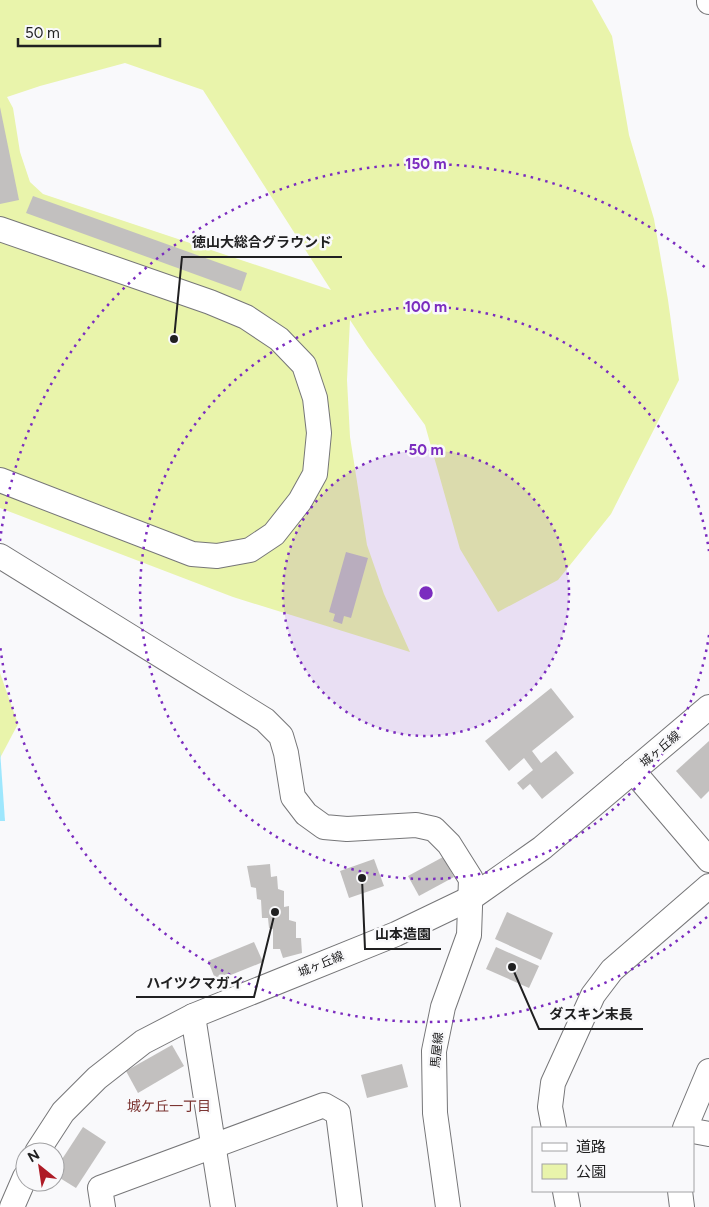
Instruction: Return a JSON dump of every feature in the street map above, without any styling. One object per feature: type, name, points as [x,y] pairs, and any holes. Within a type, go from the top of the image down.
[{"type":"street","points":[[0,229],[210,302],[246,317],[280,339],[304,365],[315,398],[319,433],[315,474],[300,501],[274,534],[250,550],[217,556],[192,554],[0,480]]},
{"type":"street","name":"馬屋線","points":[[0,556],[265,720],[281,736],[286,753],[293,797],[306,814],[324,827],[347,829],[416,825],[434,830],[449,844],[470,879],[471,898],[469,935],[443,1007],[434,1051],[435,1113],[448,1207]]},
{"type":"street","name":"城ヶ丘線","points":[[43,1142],[63,1112],[97,1078],[143,1042],[193,1016],[396,934],[471,898],[542,848],[709,707]]},
{"type":"street","points":[[633,771],[709,860]]},
{"type":"street","points":[[554,1127],[550,1107],[554,1083],[593,995],[612,970],[709,886]]},
{"type":"street","points":[[193,1016],[223,1207]]},
{"type":"street","points":[[685,1127],[709,1071]]},
{"type":"street","points":[[103,1207],[100,1188],[214,1144],[324,1105],[338,1112],[350,1207]]},
{"type":"street","points":[[694,1131],[709,1134]]},
{"type":"street","points":[[12,1207],[18,1192]]},
{"type":"street","points":[[565,1192],[568,1207]]},
{"type":"street","points":[[680,1192],[682,1207]]},
{"type":"green space","points":[[0,0],[592,0],[612,36],[629,135],[654,219],[679,380],[611,514],[558,580],[498,612],[460,549],[425,425],[350,320],[347,380],[350,437],[367,545],[384,594],[410,652],[233,597],[0,508]],"holes":[[[125,63],[203,90],[331,290],[43,194],[30,182],[20,152],[13,108],[7,97]]]},
{"type":"green space","points":[[0,673],[18,724],[0,758]]},
{"type":"water","points":[[0,750],[5,821],[0,821]]},
{"type":"building","points":[[0,107],[19,200],[0,204]]},
{"type":"building","points":[[33,196],[247,273],[241,291],[26,213]]},
{"type":"building","points":[[346,552],[368,558],[351,618],[344,616],[342,624],[333,621],[335,614],[329,612]]},
{"type":"building","points":[[551,688],[574,717],[532,751],[541,763],[556,751],[574,773],[542,799],[530,784],[523,790],[517,783],[533,770],[524,758],[509,771],[485,741]]},
{"type":"building","points":[[709,741],[709,791],[701,799],[676,771]]},
{"type":"building","points":[[443,857],[454,877],[419,896],[408,876]]},
{"type":"building","points":[[374,859],[384,886],[349,898],[340,871]]},
{"type":"building","points":[[270,864],[271,877],[277,876],[278,889],[284,891],[284,907],[289,906],[289,920],[296,922],[296,938],[301,938],[302,953],[283,958],[280,949],[273,949],[273,929],[269,928],[268,918],[262,918],[261,900],[257,899],[256,888],[251,887],[247,866]]},
{"type":"building","points":[[507,912],[553,933],[541,960],[495,939]]},
{"type":"building","points":[[254,942],[263,962],[216,981],[208,961]]},
{"type":"building","points":[[496,947],[539,966],[529,988],[486,969]]},
{"type":"building","points":[[172,1045],[184,1066],[138,1093],[126,1071]]},
{"type":"building","points":[[402,1064],[408,1087],[367,1098],[361,1075]]},
{"type":"building","points":[[83,1127],[106,1142],[76,1188],[65,1181],[65,1155]]},
{"type":"place","name":"徳山大総合グラウンド","points":[[174,339]]},
{"type":"place","name":"山本造園","points":[[362,878]]},
{"type":"place","name":"ハイツクマガイ","points":[[275,912]]},
{"type":"place","name":"ダスキン末長","points":[[512,967]]},
{"type":"district","name":"城ケ丘一丁目","points":[[169,1106]]}]
